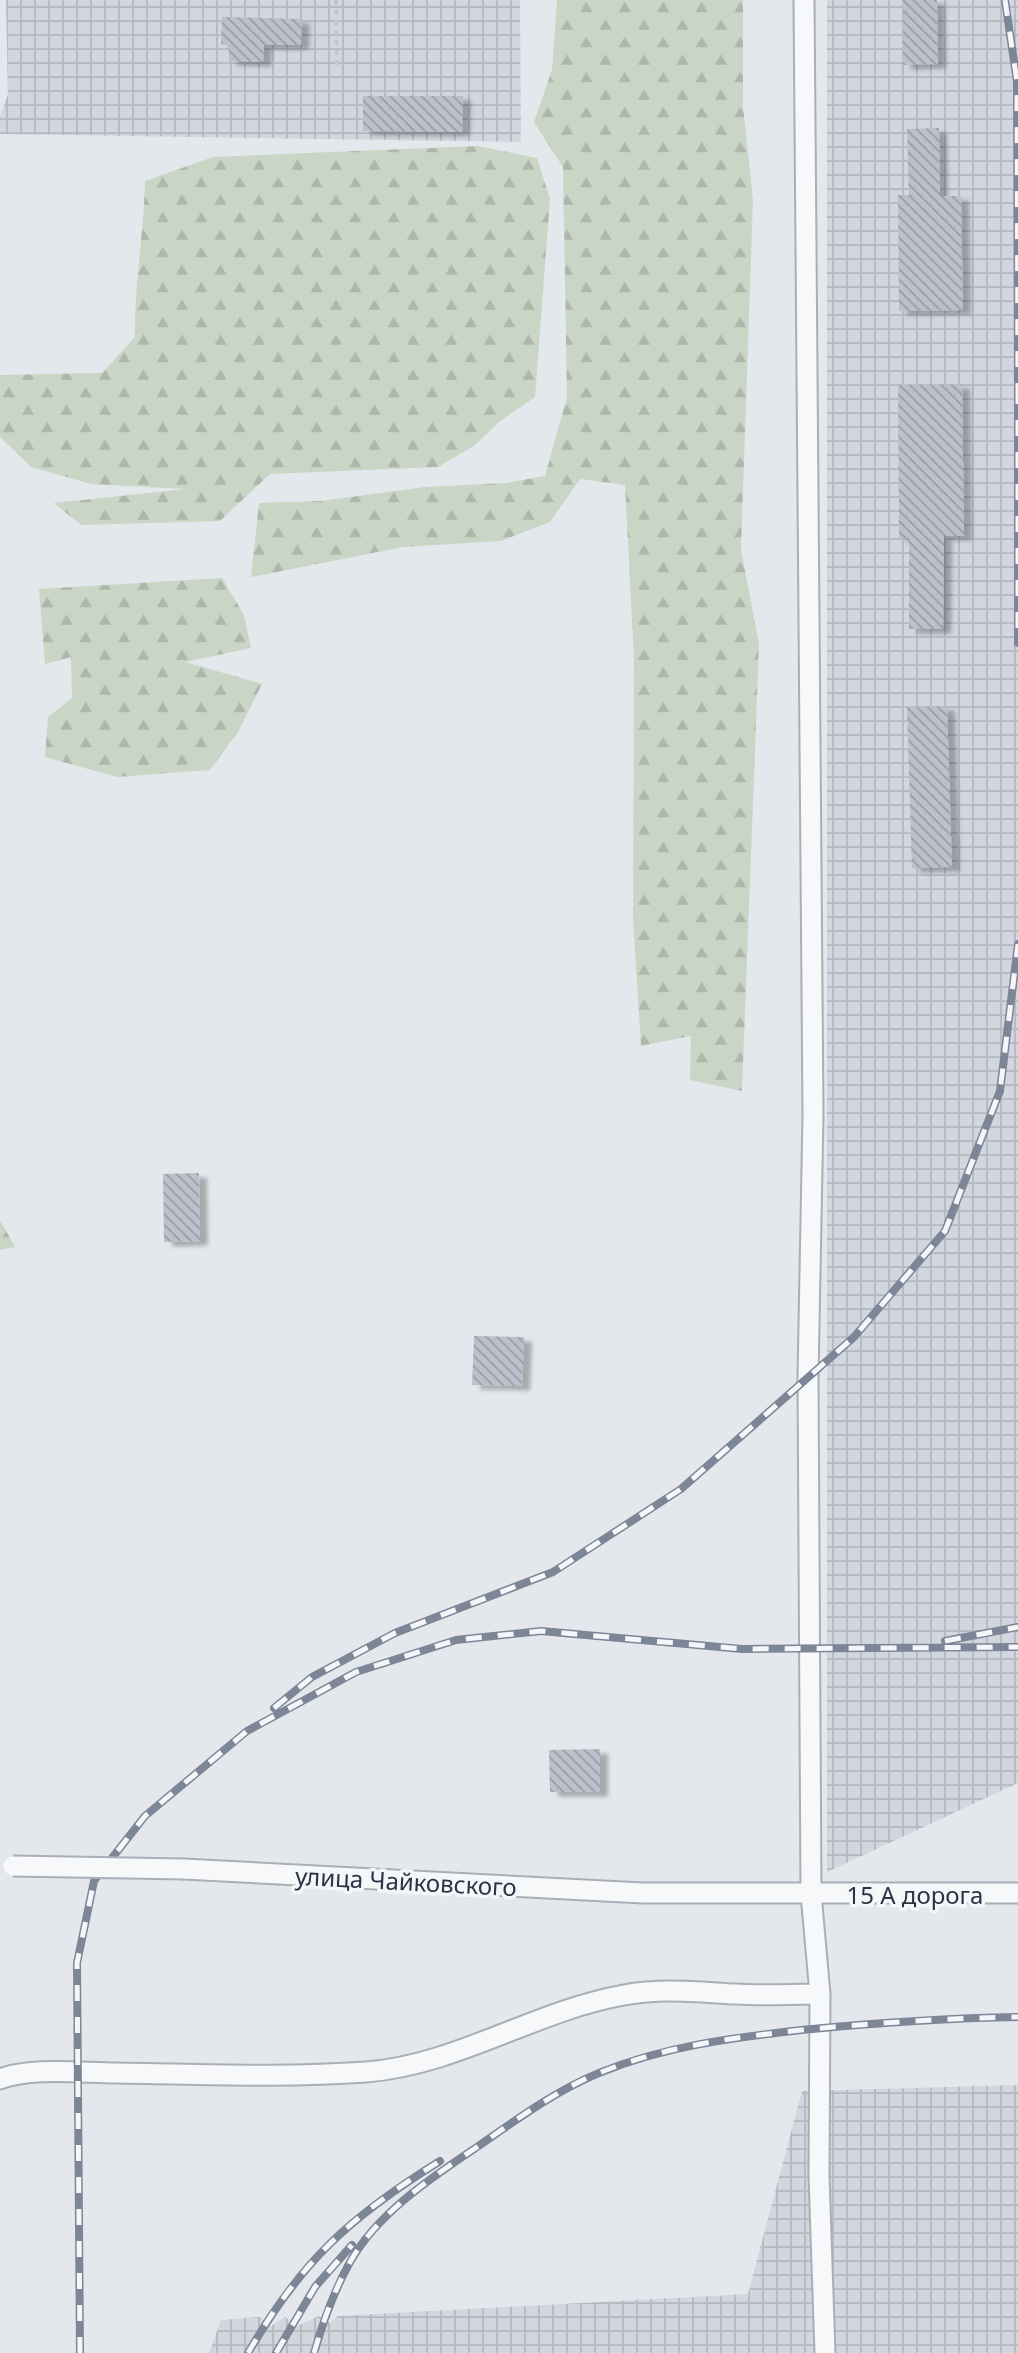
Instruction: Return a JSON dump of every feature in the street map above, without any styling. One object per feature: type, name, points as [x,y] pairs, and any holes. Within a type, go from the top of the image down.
[{"type":"street","points":[[804,0],[813,1101],[808,1377],[811,1894],[820,1994],[820,2176],[825,2353]]},
{"type":"street","name":"улица Чайковского","points":[[6,1866],[184,1869],[643,1893],[811,1894]]},
{"type":"street","name":"15 А дорога","points":[[811,1894],[1018,1893]]},
{"type":"street","points":[[0,2078],[11,2074],[272,2075],[367,2072],[425,2063],[480,2044],[538,2018],[624,1995],[678,1989],[737,1994],[820,1994]]},
{"type":"path","points":[[336,0],[337,68]]},
{"type":"shaded area","points":[[6,0],[520,0],[521,142],[0,134],[0,116],[8,94]]},
{"type":"shaded area","points":[[827,0],[1018,0],[1018,1783],[827,1872]]},
{"type":"shaded area","points":[[1018,2085],[1018,2353],[209,2353],[221,2320],[260,2317],[271,2326],[285,2317],[297,2326],[319,2316],[330,2323],[338,2316],[748,2294],[802,2091]]},
{"type":"green space","points":[[557,0],[743,0],[743,107],[753,200],[741,549],[759,645],[742,1091],[690,1080],[691,1036],[641,1046],[633,918],[634,660],[625,485],[580,479],[550,522],[501,541],[403,547],[251,577],[259,503],[321,501],[425,487],[505,483],[545,476],[567,397],[563,167],[534,122],[552,70]]},
{"type":"green space","points":[[478,146],[537,158],[550,199],[535,397],[499,422],[474,446],[438,467],[270,474],[220,521],[81,525],[54,503],[186,489],[91,484],[31,467],[0,437],[0,375],[102,373],[135,337],[145,181],[213,157]]},
{"type":"green space","points":[[222,578],[244,615],[251,648],[185,662],[262,684],[238,732],[210,770],[117,777],[45,757],[48,717],[72,698],[71,657],[45,664],[39,589]]},
{"type":"green space","points":[[0,1220],[15,1247],[0,1250]]},
{"type":"building","points":[[903,0],[937,0],[938,64],[903,65]]},
{"type":"building","points":[[222,17],[302,19],[301,45],[264,45],[263,62],[229,61],[229,45],[221,44]]},
{"type":"building","points":[[363,96],[463,96],[462,132],[363,131]]},
{"type":"building","points":[[939,128],[940,196],[961,196],[963,310],[899,311],[898,195],[909,195],[907,129]]},
{"type":"building","points":[[962,384],[964,536],[944,536],[943,629],[909,629],[909,538],[899,538],[898,385]]},
{"type":"building","points":[[947,706],[952,867],[912,868],[907,707]]},
{"type":"building","points":[[199,1173],[200,1241],[164,1242],[163,1174]]},
{"type":"building","points":[[474,1336],[524,1337],[522,1386],[472,1385]]},
{"type":"building","points":[[600,1749],[600,1792],[550,1792],[549,1750]]},
{"type":"railway","points":[[1005,0],[1017,82],[1018,391]]},
{"type":"railway","points":[[1018,388],[1018,643]]},
{"type":"railway","points":[[274,1708],[312,1677],[395,1633],[553,1572],[681,1489],[854,1337],[945,1231],[1000,1091],[1018,944]]},
{"type":"railway","points":[[945,1641],[1018,1627]]},
{"type":"railway","points":[[80,2353],[77,1963],[94,1881],[145,1816],[247,1731],[356,1672],[456,1640],[541,1631],[742,1649],[1018,1647]]},
{"type":"railway","points":[[314,2353],[329,2308],[349,2264],[360,2246],[389,2213],[423,2184],[506,2127],[551,2097],[583,2080],[649,2056],[698,2044],[749,2036],[882,2023],[1018,2017]]},
{"type":"railway","points":[[248,2353],[288,2292],[330,2243],[380,2202],[440,2161]]},
{"type":"railway","points":[[276,2353],[315,2287],[352,2245]]}]
